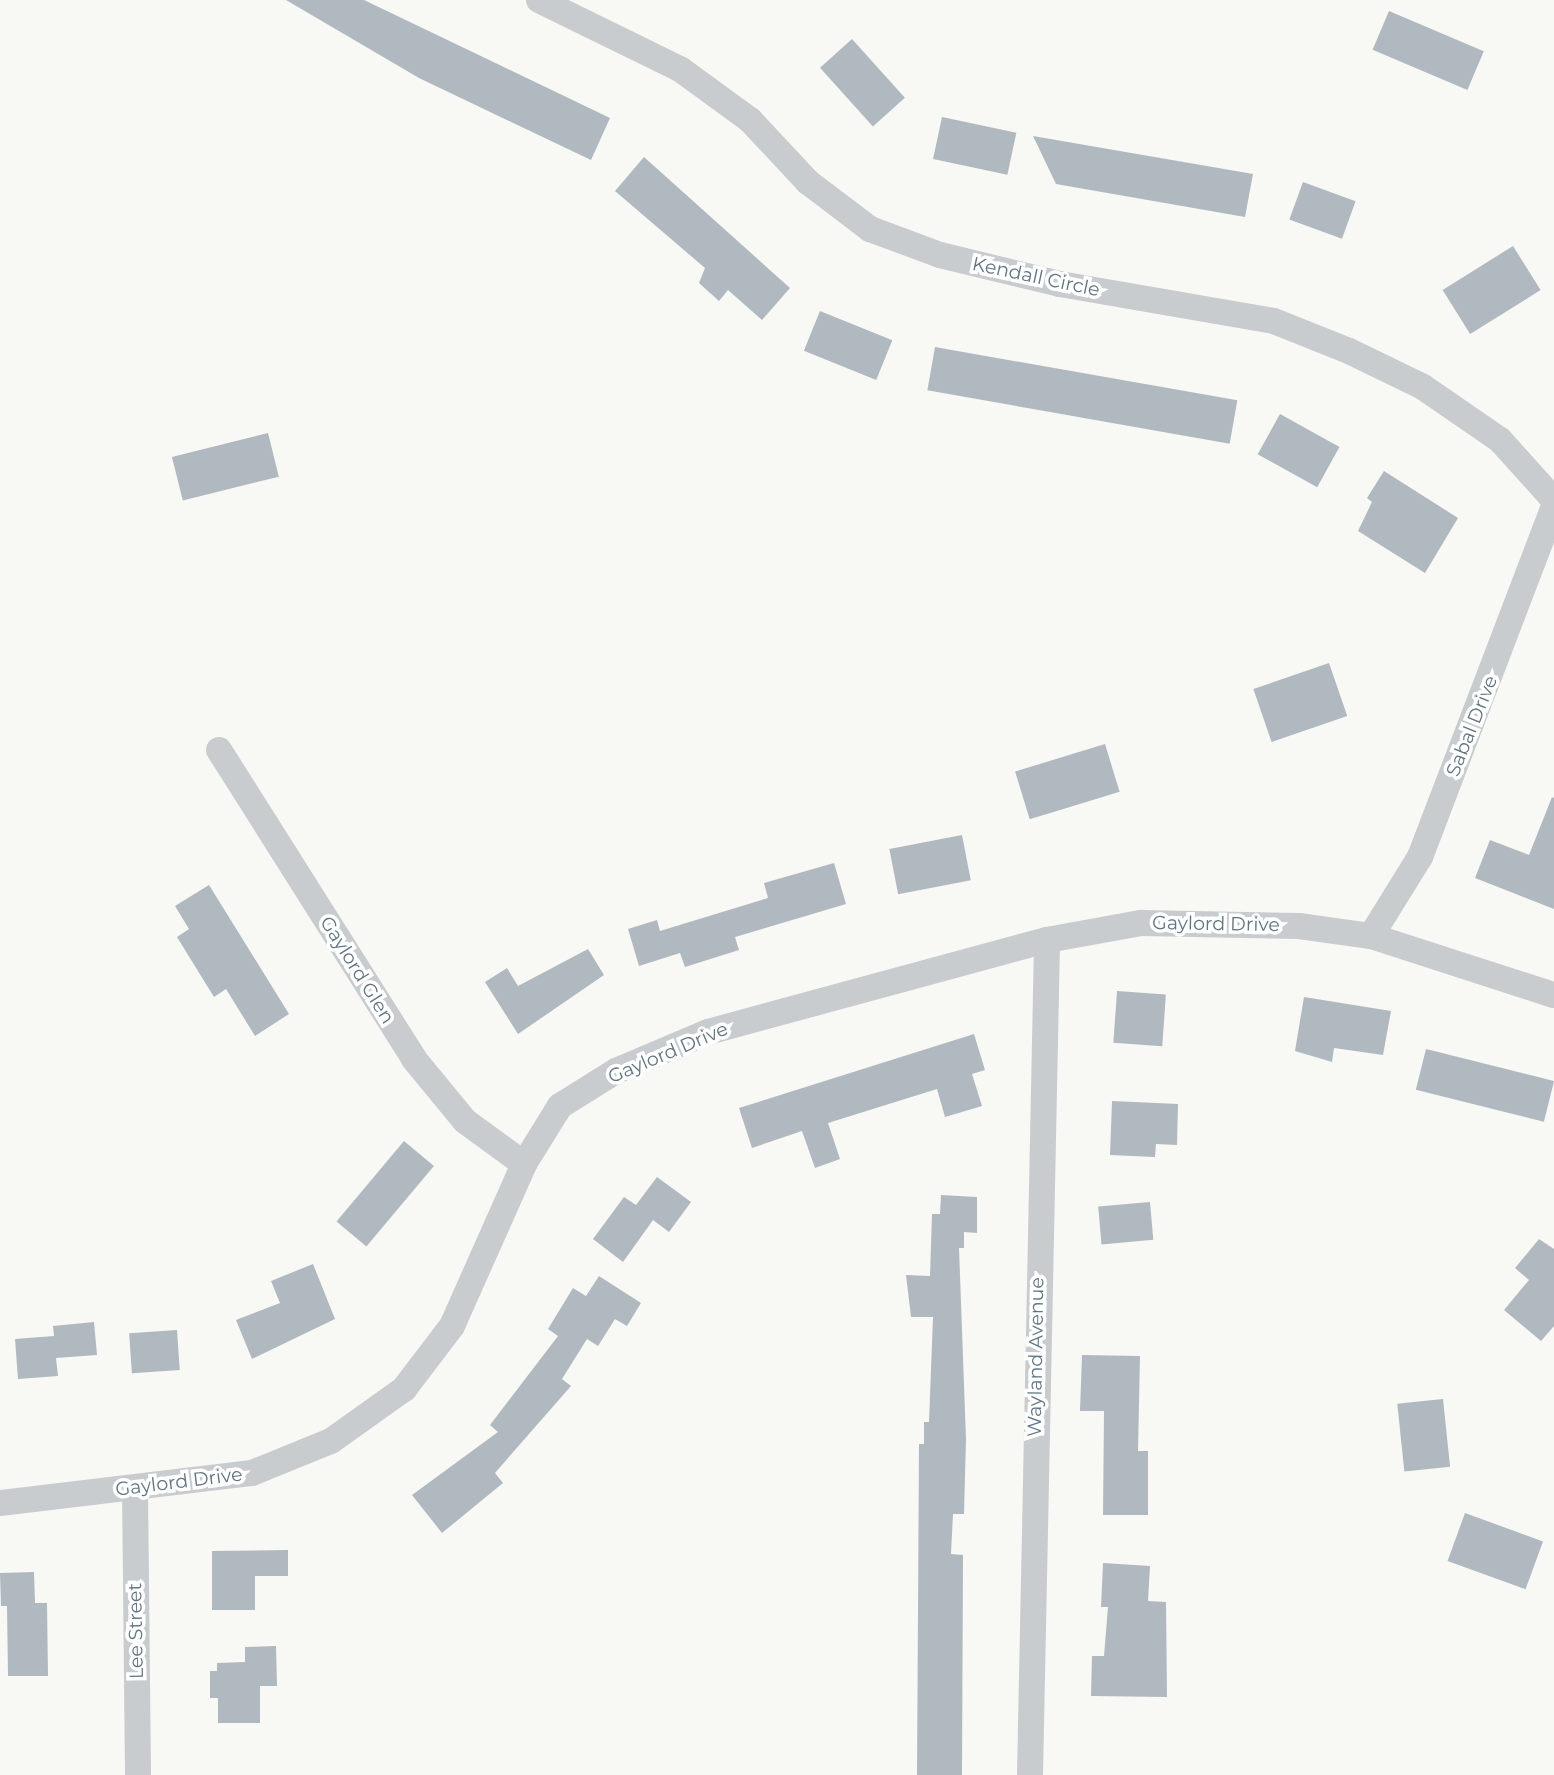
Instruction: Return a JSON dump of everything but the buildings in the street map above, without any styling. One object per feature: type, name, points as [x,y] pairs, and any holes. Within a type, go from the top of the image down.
[{"type":"street","name":"Kendall Circle","points":[[539,0],[680,69],[750,121],[808,182],[870,229],[940,255],[1060,284],[1274,321],[1349,351],[1423,387],[1500,440],[1554,500]]},
{"type":"street","name":"Sabal Drive","points":[[1371,936],[1420,857],[1554,506]]},
{"type":"street","name":"Gaylord Glen","points":[[219,750],[414,1059],[465,1121],[524,1164]]},
{"type":"street","name":"Gaylord Drive","points":[[0,1503],[252,1473],[331,1441],[404,1389],[452,1326],[524,1164],[560,1106],[616,1071],[708,1032],[1047,940],[1141,923],[1299,926],[1371,936],[1554,995]]},
{"type":"street","name":"Wayland Avenue","points":[[1030,1775],[1047,940]]},
{"type":"street","name":"Lee Street","points":[[135,1488],[138,1775]]}]
